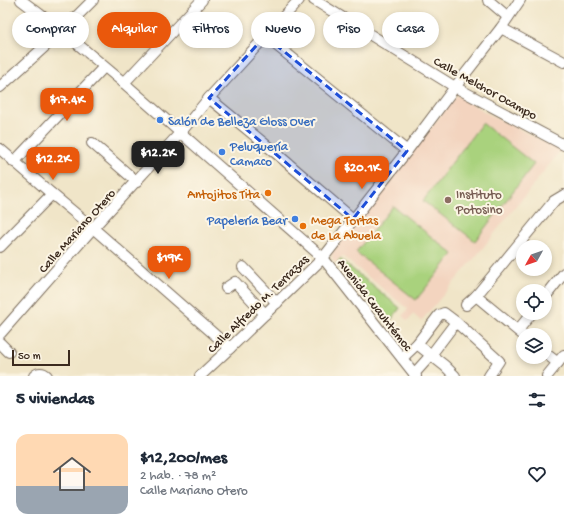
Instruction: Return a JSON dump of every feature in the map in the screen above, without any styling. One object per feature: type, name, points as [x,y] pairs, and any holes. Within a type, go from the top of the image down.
[{"type":"street","name":"Avenida Cuauhtémoc","points":[[21,0],[37,12]]},
{"type":"street","points":[[81,12],[93,0]]},
{"type":"street","points":[[124,83],[202,0]]},
{"type":"street","name":"Calle Mariano Otero","points":[[288,12],[299,0]]},
{"type":"street","name":"Calle Melchor Ocampo","points":[[314,0],[455,87],[564,145]]},
{"type":"street","points":[[488,0],[508,17]]},
{"type":"street","name":"Calle Alfredo M. Terrazas","points":[[200,376],[323,258],[501,28],[520,0]]},
{"type":"street","points":[[501,28],[564,62]]},
{"type":"street","points":[[0,87],[43,48]]},
{"type":"street","name":"Avenida Cuauhtémoc","points":[[82,48],[181,132],[323,258],[415,375]]},
{"type":"street","name":"Calle Mariano Otero","points":[[0,334],[93,228],[181,132],[208,98],[254,48]]},
{"type":"street","points":[[280,48],[407,151]]},
{"type":"street","points":[[14,162],[104,66]]},
{"type":"street","points":[[208,98],[278,154],[353,219]]},
{"type":"street","points":[[92,143],[136,182]]},
{"type":"street","points":[[0,149],[230,348]]},
{"type":"street","points":[[0,247],[52,194]]},
{"type":"street","points":[[466,305],[476,296],[554,201],[564,195]]},
{"type":"street","points":[[243,267],[277,303]]},
{"type":"street","points":[[552,288],[564,273]]},
{"type":"street","points":[[226,288],[235,282],[265,314]]},
{"type":"street","points":[[476,296],[516,330]]},
{"type":"street","points":[[402,358],[417,344],[439,315],[444,313],[499,361],[489,376]]},
{"type":"street","points":[[415,375],[456,322]]},
{"type":"street","points":[[0,343],[10,352]]},
{"type":"street","points":[[417,344],[455,376]]},
{"type":"street","points":[[547,376],[561,359]]},
{"type":"street","points":[[34,376],[41,373],[47,376]]},
{"type":"highlighted area","points":[[265,36],[407,151],[353,219],[209,98]]},
{"type":"shaded area","name":"Instituto Potosino","points":[[457,95],[490,115],[561,150],[478,254],[421,321],[413,314],[408,321],[402,316],[408,309],[342,256],[335,263],[332,258],[332,253]]},
{"type":"green space","points":[[482,123],[534,164],[475,241],[423,201]]},
{"type":"green space","points":[[393,206],[453,254],[416,300],[356,252]]},
{"type":"green space","points":[[340,259],[400,308],[388,324],[337,264]]},
{"type":"place","name":"Salón de Belleza Gloss Over","points":[[160,120]]},
{"type":"place","name":"Peluquería Camaco","points":[[222,152]]},
{"type":"place","name":"Antojitos Tita","points":[[268,193]]},
{"type":"place","name":"Instituto Potosino","points":[[448,200]]},
{"type":"place","name":"Papelería Bear","points":[[295,219]]},
{"type":"place","name":"Mega Tortas de La Abuela","points":[[303,226]]}]
